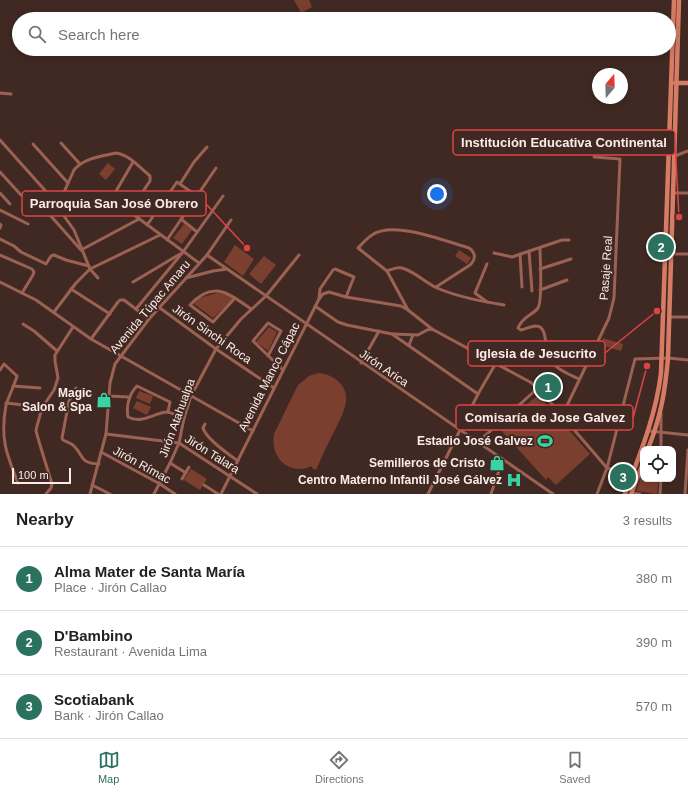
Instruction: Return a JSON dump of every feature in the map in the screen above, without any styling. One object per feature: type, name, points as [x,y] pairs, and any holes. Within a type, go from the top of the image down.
[{"type":"main road","points":[[674,0],[674,12]]},
{"type":"main road","points":[[676,50],[679,0]]},
{"type":"main road","points":[[649,446],[661,413],[665,393],[668,358],[675,156],[674,56]]},
{"type":"main road","points":[[625,494],[649,431],[659,392],[662,359],[676,56]]},
{"type":"main road","points":[[674,83],[688,83]]},
{"type":"main road","points":[[631,494],[640,471]]},
{"type":"street","points":[[0,93],[11,94]]},
{"type":"street","points":[[0,140],[59,206]]},
{"type":"street","points":[[61,143],[80,164]]},
{"type":"street","points":[[33,144],[68,183]]},
{"type":"street","points":[[180,184],[194,162],[207,147]]},
{"type":"street","points":[[675,156],[688,151]]},
{"type":"street","points":[[98,278],[89,268],[74,230],[60,212],[60,201],[74,170],[80,164],[116,153],[126,156],[150,176],[151,179],[129,212]]},
{"type":"street","name":"Pasaje Real","points":[[562,416],[609,318],[616,286],[620,159],[594,157]]},
{"type":"street","points":[[112,198],[133,162]]},
{"type":"street","points":[[167,240],[216,168]]},
{"type":"street","points":[[0,172],[21,195],[31,195],[34,197],[81,250]]},
{"type":"street","points":[[147,225],[177,182],[197,196]]},
{"type":"street","points":[[104,192],[199,263]]},
{"type":"street","points":[[0,193],[10,204]]},
{"type":"street","points":[[673,193],[688,193]]},
{"type":"street","points":[[136,309],[183,252],[223,196]]},
{"type":"street","points":[[50,214],[59,206]]},
{"type":"street","points":[[0,210],[28,224]]},
{"type":"street","points":[[81,250],[139,219]]},
{"type":"street","points":[[180,219],[197,232]]},
{"type":"street","name":"Avenida Túpac Amaru","points":[[90,494],[106,434],[111,373],[120,356],[149,319],[207,255],[230,220]]},
{"type":"street","points":[[0,224],[0,228]]},
{"type":"street","points":[[408,310],[387,271],[358,248],[372,234],[393,229],[405,230],[469,248],[474,252],[475,257],[470,265],[436,287]]},
{"type":"street","points":[[54,312],[89,268],[160,235]]},
{"type":"street","points":[[0,239],[14,246],[20,252],[46,264],[51,256],[54,255],[89,268]]},
{"type":"street","points":[[494,253],[509,257],[562,240],[569,240]]},
{"type":"street","points":[[540,248],[540,290],[538,306],[526,317],[518,328],[521,330],[536,326],[540,327],[545,338],[549,358],[559,369],[579,380]]},
{"type":"street","points":[[529,251],[532,291]]},
{"type":"street","points":[[133,282],[183,252]]},
{"type":"street","points":[[520,254],[522,287]]},
{"type":"street","points":[[671,254],[688,254]]},
{"type":"street","points":[[0,255],[32,269],[34,272],[22,293]]},
{"type":"street","name":"Jirón Arica","points":[[207,255],[552,494]]},
{"type":"street","name":"Jirón Atahualpa","points":[[154,494],[179,442],[184,418],[191,396],[216,349],[231,329],[266,296],[299,255]]},
{"type":"street","points":[[540,269],[571,259]]},
{"type":"street","points":[[487,264],[475,293],[487,302]]},
{"type":"street","points":[[387,271],[395,268],[405,269],[436,287],[473,299],[504,305]]},
{"type":"street","points":[[186,278],[227,269]]},
{"type":"street","name":"Avenida Manco Cápac","points":[[219,494],[238,461],[319,299],[320,289],[335,269],[354,277],[346,297]]},
{"type":"street","points":[[540,290],[567,280]]},
{"type":"street","points":[[0,282],[36,300],[91,339],[253,431]]},
{"type":"street","points":[[71,289],[110,314]]},
{"type":"street","points":[[235,298],[213,322],[190,305],[198,296],[206,292],[216,291],[228,294],[235,298],[251,309]]},
{"type":"street","points":[[319,299],[326,292],[346,297],[401,306],[432,329],[530,382],[538,388],[607,468],[632,474]]},
{"type":"street","points":[[91,339],[120,300],[124,300],[149,319]]},
{"type":"street","points":[[315,306],[338,322],[392,334],[418,335],[432,329]]},
{"type":"street","name":"Jirón Sinchi Roca","points":[[160,308],[216,349],[274,388]]},
{"type":"street","points":[[669,317],[688,317]]},
{"type":"street","points":[[268,356],[280,331],[268,322],[253,341],[268,356],[283,370]]},
{"type":"street","points":[[23,324],[34,331],[57,351]]},
{"type":"street","points":[[46,494],[51,488],[52,484],[36,431],[42,409],[54,390],[58,378],[55,361],[57,351],[73,326]]},
{"type":"street","points":[[362,363],[379,331]]},
{"type":"street","points":[[392,334],[478,394]]},
{"type":"street","points":[[409,345],[413,335]]},
{"type":"street","points":[[597,494],[607,468],[635,359],[668,358],[688,360]]},
{"type":"street","points":[[428,494],[478,394],[496,363]]},
{"type":"street","points":[[0,370],[4,364],[8,370],[16,375],[1,420],[0,436],[18,483]]},
{"type":"street","points":[[13,386],[40,388]]},
{"type":"street","points":[[168,412],[170,402],[137,386],[129,397],[128,417],[130,418],[143,420],[168,412],[184,418]]},
{"type":"street","points":[[76,388],[69,401],[62,438],[75,446],[86,462],[99,464]]},
{"type":"street","points":[[478,442],[538,388]]},
{"type":"street","points":[[108,396],[129,397]]},
{"type":"street","points":[[6,403],[32,406],[42,409]]},
{"type":"street","points":[[661,413],[662,446]]},
{"type":"street","points":[[205,424],[203,428],[206,433],[222,450],[238,461]]},
{"type":"street","points":[[649,431],[688,435]]},
{"type":"street","name":"Jirón Talara","points":[[106,434],[179,442],[257,494]]},
{"type":"street","points":[[685,494],[688,450]]},
{"type":"street","name":"Jirón Rímac","points":[[101,452],[160,484],[175,494]]},
{"type":"street","points":[[491,494],[503,459]]},
{"type":"street","points":[[170,463],[186,473]]},
{"type":"street","points":[[182,479],[189,468]]},
{"type":"street","points":[[660,494],[661,482]]},
{"type":"street","points":[[92,485],[110,494]]},
{"type":"street","points":[[204,485],[219,494]]},
{"type":"street","points":[[631,494],[640,494]]},
{"type":"shaded area","points":[[294,0],[309,0],[312,7],[300,12]]},
{"type":"shaded area","points":[[108,163],[115,169],[106,180],[99,174]]},
{"type":"shaded area","points":[[184,224],[192,230],[182,244],[173,238]]},
{"type":"shaded area","points":[[235,245],[254,259],[243,276],[224,262]]},
{"type":"shaded area","points":[[459,250],[471,258],[467,264],[455,256]]},
{"type":"shaded area","points":[[264,256],[276,265],[261,284],[249,274]]},
{"type":"shaded area","points":[[217,293],[228,295],[233,299],[213,318],[194,304],[199,298]]},
{"type":"shaded area","points":[[269,327],[277,332],[268,351],[256,342]]},
{"type":"shaded area","points":[[603,338],[623,344],[621,351],[601,345]]},
{"type":"shaded area","points":[[318,373],[334,378],[342,385],[345,390],[346,401],[342,416],[316,470],[312,468],[312,466],[296,469],[283,463],[278,457],[275,451],[274,434],[298,385],[309,376]]},
{"type":"shaded area","points":[[139,391],[153,396],[150,404],[136,398]]},
{"type":"shaded area","name":"Estadio José Galvez","points":[[538,395],[590,454],[556,485],[548,477],[546,480],[499,428]]},
{"type":"shaded area","points":[[137,401],[151,407],[147,415],[133,408]]},
{"type":"shaded area","points":[[191,469],[207,479],[200,490],[184,480]]},
{"type":"shaded area","points":[[640,479],[640,482],[659,482],[657,494],[636,491]]},
{"type":"place","name":"Institución Educativa Continental","points":[[679,217]]},
{"type":"place","name":"D'Bambino","points":[[661,247]]},
{"type":"place","name":"Parroquia San José Obrero","points":[[247,248]]},
{"type":"place","name":"Iglesia de Jesucrito","points":[[657,311]]},
{"type":"place","name":"Comisaría de Jose Galvez","points":[[647,366]]},
{"type":"place","name":"Alma Mater de Santa María","points":[[548,387]]},
{"type":"place","name":"Magic Salon & Spa","points":[[104,400]]},
{"type":"place","name":"Estadio José Galvez","points":[[545,441]]},
{"type":"place","name":"Semilleros de Cristo","points":[[497,463]]},
{"type":"place","name":"Scotiabank","points":[[623,477]]},
{"type":"place","name":"Centro Materno Infantil José Gálvez","points":[[514,480]]}]
